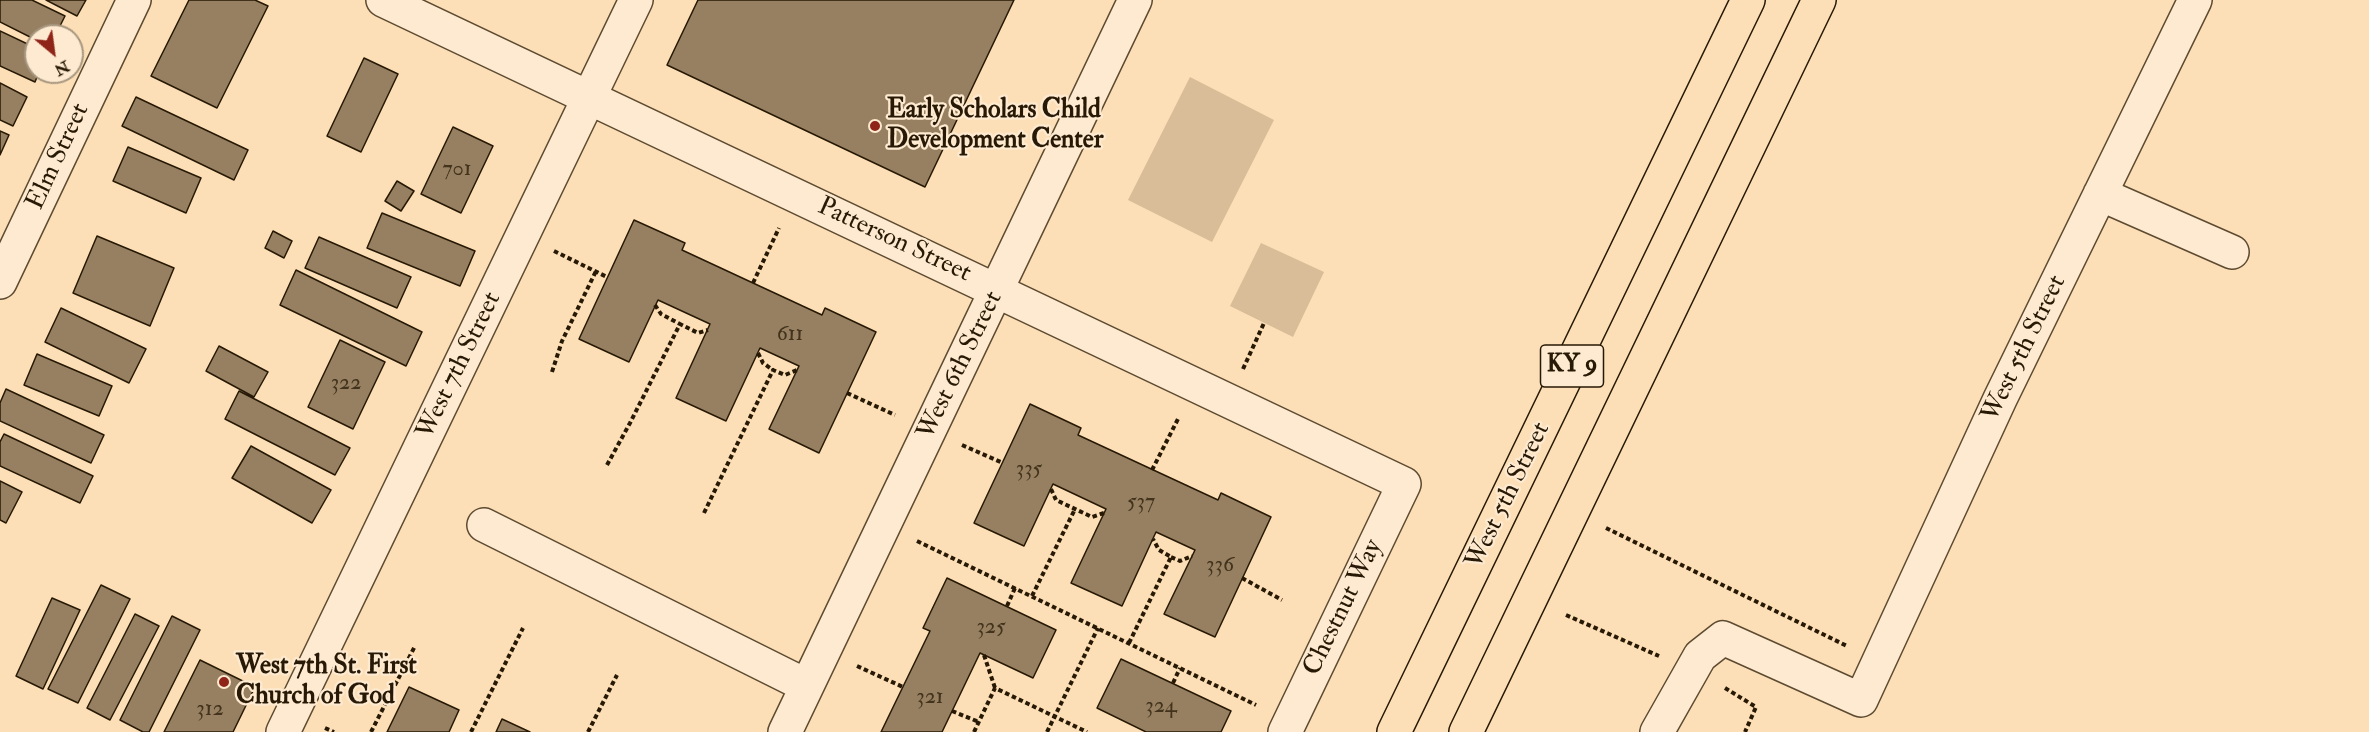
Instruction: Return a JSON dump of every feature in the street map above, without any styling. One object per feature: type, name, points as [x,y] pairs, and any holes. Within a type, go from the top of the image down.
[{"type":"main road","name":"West 5th Street","points":[[1394,732],[1748,0]]},
{"type":"main road","name":"KY 9","points":[[1466,732],[1819,0]]},
{"type":"street","name":"Elm Street","points":[[0,282],[134,0]]},
{"type":"street","name":"Patterson Street","points":[[383,0],[1404,484]]},
{"type":"street","name":"West 7th Street","points":[[283,732],[636,0]]},
{"type":"street","name":"West 6th Street","points":[[785,732],[1136,0]]},
{"type":"street","name":"West 5th Street","points":[[1657,732],[1695,663],[1700,656],[1723,638],[1861,700],[2000,399],[2194,0]]},
{"type":"street","points":[[2100,194],[2232,252]]},
{"type":"street","name":"Chestnut Way","points":[[1285,732],[1404,484]]},
{"type":"street","points":[[484,525],[807,686]]},
{"type":"path","points":[[753,283],[778,230]]},
{"type":"path","points":[[551,250],[607,277]]},
{"type":"path","points":[[552,372],[562,341],[596,272]]},
{"type":"path","points":[[655,305],[661,314],[698,333],[708,330]]},
{"type":"path","points":[[1242,372],[1264,323]]},
{"type":"path","points":[[607,465],[680,324]]},
{"type":"path","points":[[758,353],[763,363],[773,370],[785,375],[797,370]]},
{"type":"path","points":[[704,513],[773,370]]},
{"type":"path","points":[[847,393],[885,410]]},
{"type":"path","points":[[1152,470],[1180,416]]},
{"type":"path","points":[[957,442],[1003,463]]},
{"type":"path","points":[[1051,489],[1056,500],[1092,517],[1104,513]]},
{"type":"path","points":[[1032,596],[1075,508]]},
{"type":"path","points":[[1601,525],[1878,661]]},
{"type":"path","points":[[911,537],[1243,698]]},
{"type":"path","points":[[1153,539],[1159,550],[1180,561],[1192,556]]},
{"type":"path","points":[[1129,643],[1171,557]]},
{"type":"path","points":[[1242,578],[1281,600]]},
{"type":"path","points":[[1007,606],[1015,588]]},
{"type":"path","points":[[1566,615],[1662,657]]},
{"type":"path","points":[[471,732],[523,628]]},
{"type":"path","points":[[1047,732],[1098,628]]},
{"type":"path","points":[[371,732],[415,646]]},
{"type":"path","points":[[984,655],[996,688],[1086,732]]},
{"type":"path","points":[[850,662],[903,687]]},
{"type":"path","points":[[1173,683],[1180,668]]},
{"type":"path","points":[[588,732],[617,675]]},
{"type":"path","points":[[1720,686],[1756,707],[1745,732]]},
{"type":"path","points":[[974,732],[996,688]]},
{"type":"path","points":[[952,711],[979,722]]},
{"type":"shaded area","points":[[1190,77],[1274,120],[1212,242],[1128,200]]},
{"type":"shaded area","points":[[1261,243],[1324,272],[1293,337],[1230,306]]},
{"type":"building","points":[[0,0],[32,0],[65,16],[61,24],[24,24],[24,34],[0,22]]},
{"type":"building","points":[[46,0],[86,0],[77,16]]},
{"type":"building","points":[[189,0],[255,0],[268,6],[217,108],[151,76]]},
{"type":"building","name":"Early Scholars Child Development Center","points":[[698,0],[1014,0],[925,187],[667,65]]},
{"type":"building","points":[[0,31],[24,42],[24,77],[0,66]]},
{"type":"building","points":[[364,58],[398,74],[361,152],[327,136]]},
{"type":"building","points":[[0,83],[27,97],[13,126],[0,120]]},
{"type":"building","points":[[136,97],[248,150],[234,180],[122,126]]},
{"type":"building","points":[[453,127],[493,146],[461,213],[421,194]]},
{"type":"building","points":[[0,131],[9,135],[0,155]]},
{"type":"building","points":[[128,147],[201,178],[186,213],[113,181]]},
{"type":"building","points":[[397,181],[414,191],[401,211],[385,201]]},
{"type":"building","points":[[382,213],[475,251],[460,286],[367,248]]},
{"type":"building","points":[[634,220],[685,243],[682,250],[822,315],[825,308],[876,332],[819,453],[769,429],[799,366],[760,348],[726,421],[676,398],[710,324],[658,300],[629,362],[579,339]]},
{"type":"building","points":[[273,231],[292,241],[284,258],[265,248]]},
{"type":"building","points":[[97,236],[174,268],[150,326],[73,293]]},
{"type":"building","points":[[319,237],[411,277],[397,308],[305,268]]},
{"type":"building","points":[[296,270],[422,332],[406,366],[280,305]]},
{"type":"building","points":[[61,308],[146,349],[129,383],[45,342]]},
{"type":"building","points":[[340,340],[385,362],[353,429],[308,407]]},
{"type":"building","points":[[219,346],[268,372],[254,397],[206,371]]},
{"type":"building","points":[[37,354],[112,386],[99,416],[24,385]]},
{"type":"building","points":[[6,389],[104,435],[91,463],[0,421],[0,403]]},
{"type":"building","points":[[239,391],[350,448],[335,475],[225,419]]},
{"type":"building","points":[[1030,404],[1081,428],[1078,435],[1218,500],[1221,493],[1271,517],[1215,637],[1164,614],[1195,550],[1156,532],[1122,606],[1071,583],[1106,509],[1053,484],[1024,546],[974,523]]},
{"type":"building","points":[[4,434],[93,476],[80,503],[0,466],[0,442]]},
{"type":"building","points":[[251,446],[331,490],[312,523],[232,478]]},
{"type":"building","points":[[0,481],[22,492],[6,523],[0,520]]},
{"type":"building","points":[[947,578],[1056,630],[1033,678],[980,653],[942,732],[881,732],[930,631],[923,628]]},
{"type":"building","points":[[101,585],[130,599],[78,703],[48,689]]},
{"type":"building","points":[[52,598],[80,610],[43,689],[16,676]]},
{"type":"building","points":[[135,614],[159,626],[110,720],[87,708]]},
{"type":"building","points":[[172,616],[200,630],[149,732],[143,732],[120,720]]},
{"type":"building","points":[[1121,659],[1231,711],[1221,732],[1146,732],[1097,708]]},
{"type":"building","points":[[200,660],[255,687],[233,732],[164,732]]},
{"type":"building","points":[[409,687],[459,710],[449,732],[387,732]]},
{"type":"building","points":[[502,719],[530,732],[496,732]]},
{"type":"place","name":"Early Scholars Child Development Center","points":[[875,126]]},
{"type":"place","name":"West 7th St. First Church of God","points":[[224,682]]}]
